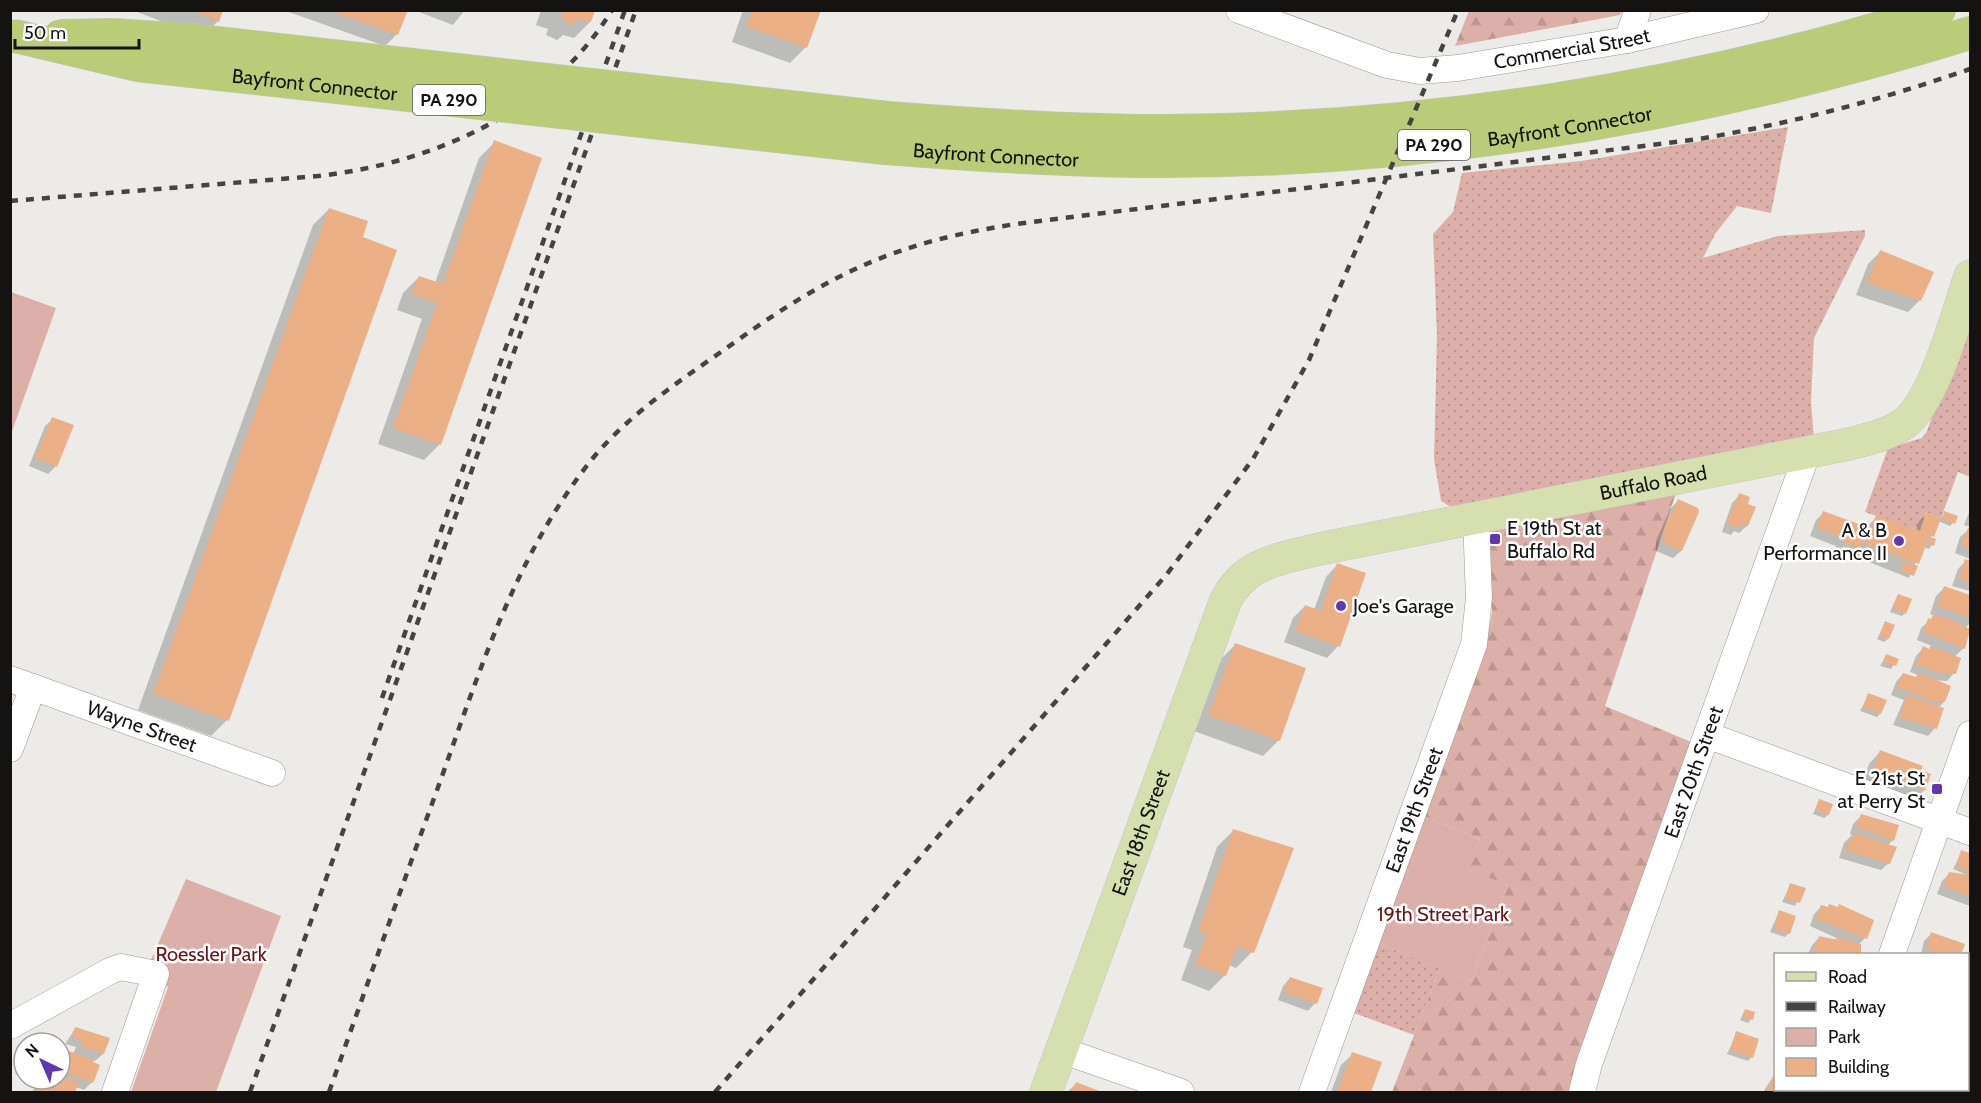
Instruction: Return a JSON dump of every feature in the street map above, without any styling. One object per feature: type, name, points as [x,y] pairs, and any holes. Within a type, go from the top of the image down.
[{"type":"highway","name":"Bayfront Connector","points":[[886,133],[1040,129],[1160,131],[1251,129],[1463,111],[1554,99],[1682,76],[1821,44],[1939,10]]},
{"type":"highway","name":"Bayfront Connector","points":[[13,36],[113,35],[190,40],[886,133],[1032,159],[1157,161],[1277,158],[1429,146],[1552,130],[1678,108],[1788,84],[1971,33]]},
{"type":"main road","name":"Buffalo Road","points":[[1241,576],[1273,561],[1319,549],[1857,442],[1892,431],[1913,415],[1927,394],[1971,276]]},
{"type":"main road","name":"East 18th Street","points":[[1046,1092],[1225,602],[1241,576]]},
{"type":"street","name":"Commercial Street","points":[[1239,10],[1387,65],[1420,70],[1458,68],[1627,40],[1756,10]]},
{"type":"street","points":[[1627,40],[1638,10]]},
{"type":"street","name":"East 20th Street","points":[[1582,1092],[1808,451]]},
{"type":"street","name":"East 19th Street","points":[[1312,1092],[1474,644],[1479,598],[1476,519]]},
{"type":"street","points":[[10,749],[22,683]]},
{"type":"street","name":"Wayne Street","points":[[22,683],[272,773]]},
{"type":"street","points":[[1892,953],[1971,734]]},
{"type":"street","points":[[1707,735],[1971,832]]},
{"type":"street","points":[[10,1026],[110,970],[121,967],[156,974],[115,1092]]},
{"type":"street","points":[[1061,1050],[1181,1092]]},
{"type":"green space","points":[[1469,10],[1622,11],[1620,15],[1455,46]]},
{"type":"green space","points":[[1788,127],[1771,213],[1737,206],[1715,234],[1703,258],[1778,236],[1865,230],[1865,236],[1814,338],[1811,402],[1814,438],[1456,510],[1441,501],[1434,459],[1437,336],[1433,234],[1453,212],[1462,173],[1581,161]]},
{"type":"green space","points":[[10,292],[56,308],[11,434]]},
{"type":"green space","points":[[1970,307],[1970,477],[1958,472],[1941,518],[1926,512],[1920,531],[1865,512],[1888,448],[1922,438],[1927,431]]},
{"type":"green space","points":[[1677,490],[1605,706],[1696,744],[1573,1092],[1392,1092],[1440,968],[1471,981],[1508,885],[1467,870],[1480,839],[1424,816],[1488,635],[1492,612],[1490,535],[1494,528]]},
{"type":"green space","name":"19th Street Park","points":[[1424,816],[1480,839],[1468,870],[1508,885],[1471,981],[1379,943]]},
{"type":"green space","name":"Roessler Park","points":[[186,879],[281,916],[216,1092],[131,1092],[168,987],[148,967]]},
{"type":"green space","points":[[1379,943],[1440,968],[1414,1035],[1354,1013]]},
{"type":"building","points":[[192,10],[223,10],[219,22]]},
{"type":"building","points":[[328,10],[408,10],[398,35]]},
{"type":"building","points":[[556,10],[595,10],[591,22],[577,19],[575,25],[561,19],[563,13]]},
{"type":"building","points":[[752,10],[821,10],[807,48],[746,26]]},
{"type":"building","points":[[494,140],[542,158],[441,445],[393,428],[437,303],[411,294],[419,276],[443,284]]},
{"type":"building","points":[[329,208],[368,221],[363,237],[397,250],[229,721],[153,694]]},
{"type":"building","points":[[1880,250],[1934,272],[1921,301],[1867,283]]},
{"type":"building","points":[[52,417],[74,425],[57,467],[35,458]]},
{"type":"building","points":[[1739,493],[1750,497],[1748,504],[1756,507],[1748,526],[1741,524],[1740,528],[1728,524]]},
{"type":"building","points":[[1678,499],[1698,508],[1699,512],[1682,551],[1663,543],[1665,537],[1663,532]]},
{"type":"building","points":[[1823,511],[1867,527],[1860,549],[1842,541],[1843,538],[1817,528]]},
{"type":"building","points":[[1944,511],[1958,516],[1955,524],[1942,519]]},
{"type":"building","points":[[1926,512],[1941,518],[1934,537],[1930,535],[1919,564],[1865,544],[1876,515],[1920,531]]},
{"type":"building","points":[[1968,528],[1970,529],[1970,549],[1961,545]]},
{"type":"building","points":[[1931,537],[1936,539],[1934,546],[1928,544]]},
{"type":"building","points":[[1965,559],[1970,561],[1970,582],[1959,578]]},
{"type":"building","points":[[1904,561],[1918,566],[1914,576],[1901,571]]},
{"type":"building","points":[[1337,563],[1366,573],[1340,647],[1295,631],[1305,605],[1321,611]]},
{"type":"building","points":[[1944,586],[1970,595],[1970,618],[1937,606]]},
{"type":"building","points":[[1898,594],[1912,599],[1906,614],[1892,608]]},
{"type":"building","points":[[1933,615],[1950,619],[1970,629],[1965,649],[1924,632],[1928,618],[1931,619]]},
{"type":"building","points":[[1885,621],[1895,625],[1889,639],[1879,636]]},
{"type":"building","points":[[1235,643],[1306,668],[1280,741],[1208,715]]},
{"type":"building","points":[[1923,646],[1929,649],[1930,646],[1961,658],[1956,674],[1940,673],[1916,664]]},
{"type":"building","points":[[1886,654],[1899,659],[1896,666],[1883,662]]},
{"type":"building","points":[[1903,673],[1916,677],[1917,674],[1925,675],[1951,686],[1945,702],[1931,701],[1897,687]]},
{"type":"building","points":[[1868,693],[1887,700],[1881,714],[1863,707]]},
{"type":"building","points":[[1907,695],[1944,708],[1937,729],[1899,717]]},
{"type":"building","points":[[1880,750],[1923,766],[1921,770],[1931,774],[1925,791],[1900,780],[1891,782],[1877,777],[1879,772],[1873,770]]},
{"type":"building","points":[[1819,799],[1833,804],[1829,815],[1815,810]]},
{"type":"building","points":[[1861,814],[1899,825],[1894,841],[1856,827]]},
{"type":"building","points":[[1233,829],[1294,848],[1254,953],[1237,947],[1226,976],[1195,964],[1207,934],[1198,932]]},
{"type":"building","points":[[1855,833],[1897,847],[1890,864],[1845,850]]},
{"type":"building","points":[[1961,850],[1970,853],[1970,872],[1956,866]]},
{"type":"building","points":[[1949,872],[1970,875],[1970,897],[1944,886]]},
{"type":"building","points":[[1790,883],[1806,888],[1800,903],[1785,898]]},
{"type":"building","points":[[1829,904],[1838,907],[1839,904],[1874,920],[1867,939],[1816,919],[1821,905],[1828,907]]},
{"type":"building","points":[[1779,910],[1796,916],[1790,934],[1773,929]]},
{"type":"building","points":[[1931,932],[1965,944],[1961,953],[1939,953],[1927,949]]},
{"type":"building","points":[[1819,936],[1836,940],[1837,937],[1861,944],[1861,953],[1818,953],[1814,950]]},
{"type":"building","points":[[1290,977],[1323,988],[1317,1004],[1284,992]]},
{"type":"building","points":[[1745,1009],[1755,1012],[1753,1020],[1742,1017]]},
{"type":"building","points":[[75,1027],[110,1038],[104,1054],[80,1046],[82,1040],[72,1036]]},
{"type":"building","points":[[1736,1031],[1759,1039],[1753,1058],[1730,1050]]},
{"type":"building","points":[[72,1052],[94,1060],[93,1062],[100,1065],[93,1083],[72,1075]]},
{"type":"building","points":[[1352,1052],[1382,1062],[1371,1092],[1337,1092]]},
{"type":"building","points":[[1773,1076],[1774,1091],[1810,1091],[1810,1092],[1767,1092]]},
{"type":"building","points":[[72,1080],[79,1083],[75,1092],[34,1092],[72,1091]]},
{"type":"building","points":[[1076,1082],[1102,1092],[1071,1092]]},
{"type":"railway","points":[[10,201],[318,176],[404,159],[445,145],[484,127],[522,104],[556,78],[586,46],[612,10]]},
{"type":"railway","points":[[382,698],[625,10]]},
{"type":"railway","points":[[250,1092],[636,10]]},
{"type":"railway","points":[[715,1092],[1167,574],[1253,459],[1309,360],[1458,10]]},
{"type":"railway","points":[[329,1092],[487,653],[522,571],[543,532],[566,494],[608,441],[642,410],[770,318],[836,279],[868,264],[936,240],[974,231],[1699,139],[1836,110],[1970,69]]},
{"type":"place","name":"E 19th St at Buffalo Rd","points":[[1495,539]]},
{"type":"place","name":"A & B Performance II","points":[[1899,541]]},
{"type":"place","name":"Joe's Garage","points":[[1341,606]]},
{"type":"place","name":"E 21st St at Perry St","points":[[1937,789]]}]
